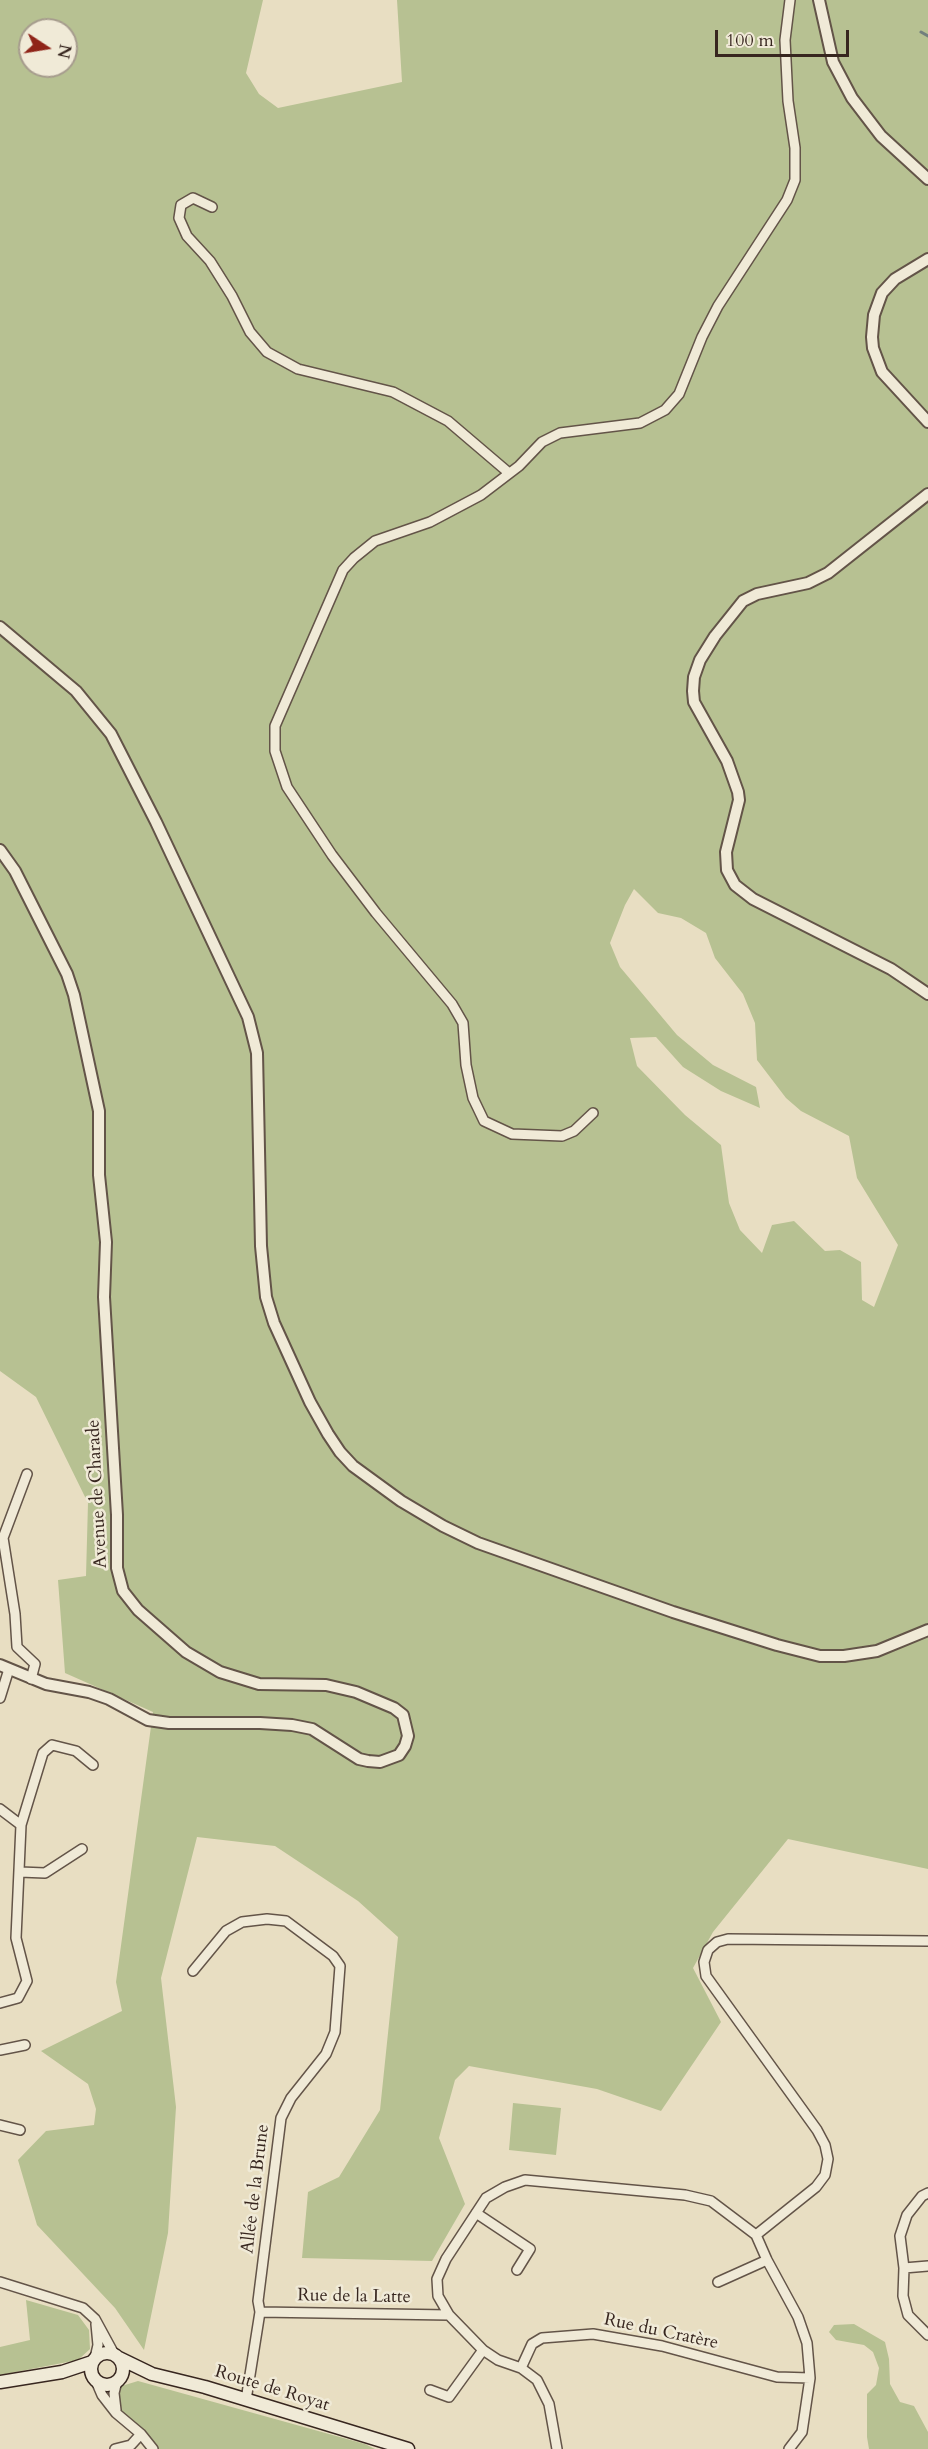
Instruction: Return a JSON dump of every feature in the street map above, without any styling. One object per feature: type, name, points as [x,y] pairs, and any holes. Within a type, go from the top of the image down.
[{"type":"main road","points":[[0,2382],[62,2372],[93,2360],[104,2353],[116,2356],[123,2367],[119,2379],[107,2385],[62,2372]]},
{"type":"main road","name":"Route de Royat","points":[[116,2356],[152,2374],[195,2384],[408,2449]]},
{"type":"main road","points":[[93,2360],[91,2373],[95,2380]]},
{"type":"main road","name":"Route de Royat","points":[[119,2379],[152,2374]]},
{"type":"main road","name":"Route de Royat","points":[[381,2440],[400,2449]]},
{"type":"street","points":[[593,1113],[574,1131],[562,1136],[512,1134],[484,1120],[473,1098],[466,1065],[463,1023],[452,1004],[376,913],[332,855],[287,787],[274,752],[275,726],[344,570],[375,541],[430,522],[481,495],[542,442],[560,433],[640,423],[665,410],[680,394],[702,337],[718,306],[787,200],[795,180],[795,148],[788,101],[785,40],[790,0]]},
{"type":"street","points":[[819,0],[833,62],[852,98],[881,136],[928,179]]},
{"type":"street","points":[[212,207],[193,198],[180,205],[179,218],[186,236],[210,261],[232,296],[250,332],[267,352],[298,369],[393,392],[448,421],[509,473]]},
{"type":"street","points":[[928,259],[895,279],[882,293],[874,315],[872,337],[873,348],[882,372],[928,422]]},
{"type":"street","points":[[928,494],[828,573],[808,583],[756,594],[743,601],[715,636],[700,660],[694,677],[693,691],[694,702],[727,761],[738,792],[739,800],[726,852],[727,870],[735,885],[753,899],[891,969],[928,994]]},
{"type":"street","points":[[0,627],[76,691],[111,734],[156,822],[248,1017],[257,1053],[261,1246],[266,1297],[274,1323],[310,1402],[340,1452],[353,1466],[401,1501],[443,1526],[478,1543],[673,1612],[777,1645],[820,1656],[844,1656],[878,1651],[928,1630]]},
{"type":"street","name":"Avenue de Charade","points":[[0,850],[15,871],[67,974],[99,1111],[99,1175],[106,1242],[104,1297],[117,1515],[117,1568],[123,1591],[138,1610],[186,1652],[220,1672],[259,1684],[326,1685],[356,1692],[394,1708],[403,1715],[408,1736],[399,1755],[380,1762],[368,1761],[359,1759],[312,1729],[260,1723],[157,1722],[138,1715],[109,1699],[89,1692],[46,1684],[4,1667]]},
{"type":"street","points":[[27,1474],[2,1538],[15,1614],[17,1647],[35,1664],[31,1678]]},
{"type":"street","points":[[0,1698],[4,1667]]},
{"type":"street","points":[[0,2003],[18,1998],[27,1981],[16,1938],[21,1826],[43,1753],[52,1745],[76,1750],[93,1765]]},
{"type":"street","points":[[0,1809],[21,1826]]},
{"type":"street","points":[[20,1872],[45,1872],[82,1849]]},
{"type":"street","name":"Allée de la Brune","points":[[193,1971],[226,1931],[242,1922],[267,1919],[286,1921],[333,1956],[340,1966],[334,2032],[327,2054],[291,2098],[281,2118],[258,2301],[260,2312],[246,2400]]},
{"type":"street","points":[[756,2235],[816,2187],[825,2175],[828,2159],[825,2145],[817,2130],[706,1976],[704,1962],[708,1950],[717,1942],[728,1939],[928,1941]]},
{"type":"street","points":[[0,2050],[25,2045]]},
{"type":"street","points":[[0,2125],[20,2130]]},
{"type":"street","points":[[557,2449],[549,2404],[537,2380],[521,2368],[498,2360],[483,2350],[449,2315],[438,2296],[437,2279],[446,2259],[486,2198],[505,2187],[525,2180],[685,2195],[711,2201],[756,2235],[801,2326],[807,2343],[810,2378],[802,2432],[789,2449]]},
{"type":"street","points":[[928,2193],[922,2196],[907,2215],[900,2236],[904,2268],[903,2296],[908,2315],[928,2335]]},
{"type":"street","points":[[476,2213],[530,2249],[517,2270]]},
{"type":"street","points":[[718,2282],[767,2260]]},
{"type":"street","points":[[904,2268],[928,2266]]},
{"type":"street","points":[[0,2282],[74,2304],[95,2319],[116,2356]]},
{"type":"street","name":"Rue de la Latte","points":[[260,2312],[449,2315]]},
{"type":"street","points":[[93,2360],[98,2345],[95,2319]]},
{"type":"street","name":"Rue du Cratère","points":[[521,2368],[532,2344],[542,2338],[593,2334],[662,2346],[777,2377],[810,2378]]},
{"type":"street","points":[[430,2390],[449,2397],[483,2350]]},
{"type":"street","points":[[116,2413],[114,2393],[119,2379]]},
{"type":"street","points":[[95,2380],[102,2395],[116,2413],[141,2434],[153,2449]]},
{"type":"street","points":[[115,2449],[130,2445],[141,2434]]},
{"type":"green space","points":[[0,0],[263,0],[246,73],[259,94],[278,108],[402,82],[397,0],[928,0],[928,1869],[788,1839],[713,1932],[693,1968],[721,2022],[661,2111],[597,2089],[469,2066],[455,2080],[439,2138],[465,2204],[432,2261],[302,2258],[308,2192],[339,2177],[380,2110],[398,1937],[358,1901],[275,1846],[197,1837],[161,1978],[176,2107],[168,2233],[144,2350],[115,2308],[37,2225],[18,2160],[46,2131],[94,2125],[96,2109],[88,2084],[41,2051],[122,2011],[116,1982],[153,1712],[65,1673],[58,1580],[86,1576],[88,1503],[36,1397],[0,1371]],"holes":[[[634,889],[658,913],[681,918],[706,933],[715,958],[743,994],[755,1023],[757,1060],[786,1098],[801,1111],[849,1136],[857,1178],[898,1245],[874,1307],[862,1300],[861,1262],[840,1250],[825,1251],[794,1221],[772,1225],[762,1253],[740,1230],[729,1203],[721,1145],[685,1115],[637,1066],[630,1038],[656,1037],[683,1067],[721,1091],[760,1108],[756,1087],[713,1065],[677,1035],[620,967],[610,943]]]},
{"type":"green space","points":[[513,2103],[561,2108],[556,2155],[509,2150]]},
{"type":"green space","points":[[26,2300],[78,2315],[89,2330],[90,2349],[78,2360],[0,2375],[0,2347],[30,2340]]},
{"type":"green space","points":[[854,2324],[885,2342],[889,2359],[890,2384],[900,2402],[914,2406],[928,2432],[928,2449],[869,2449],[867,2394],[876,2385],[879,2368],[873,2352],[864,2345],[836,2340],[829,2332],[834,2325]]},
{"type":"green space","points":[[138,2381],[365,2444],[375,2449],[153,2449],[116,2413],[115,2388]]},
{"type":"waterway","points":[[921,32],[928,36]]}]
